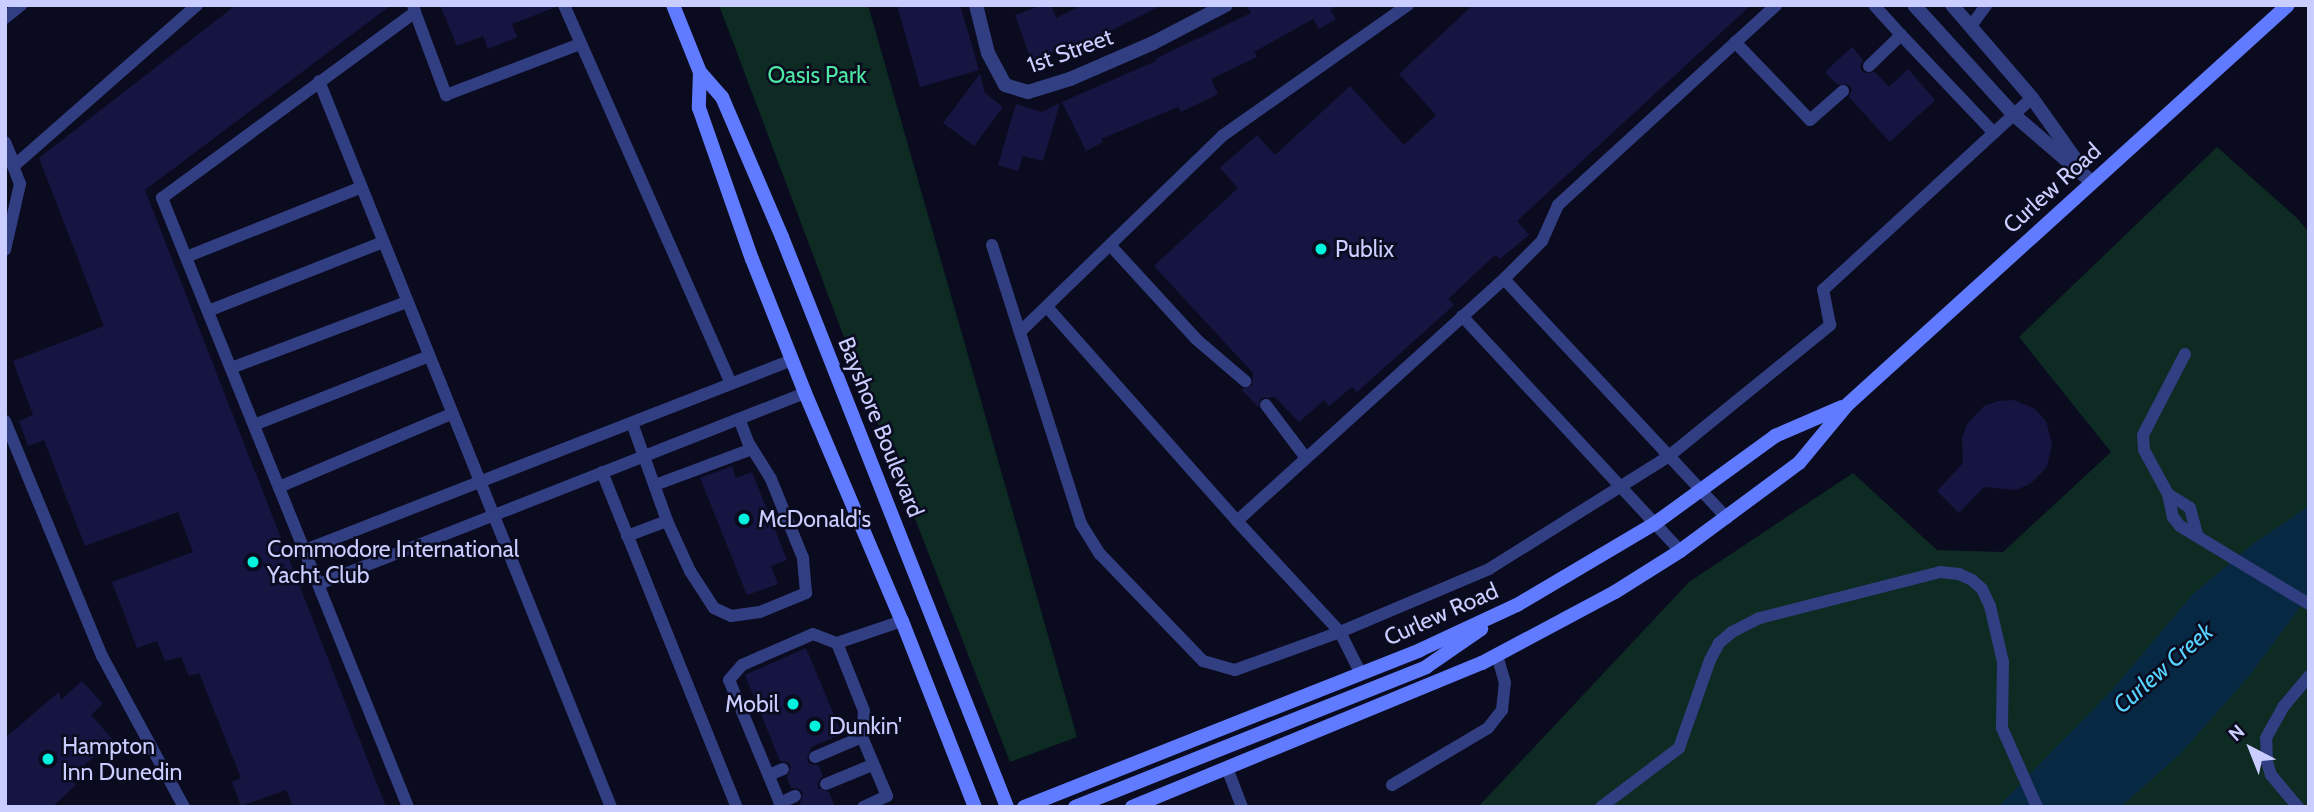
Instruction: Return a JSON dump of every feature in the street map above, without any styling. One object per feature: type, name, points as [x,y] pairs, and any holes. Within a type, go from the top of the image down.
[{"type":"main road","name":"Bayshore Boulevard","points":[[673,5],[700,72],[722,97],[782,237],[1007,807]]},
{"type":"main road","name":"Curlew Road","points":[[1132,807],[1413,694],[1497,655],[1615,593],[1680,551],[1799,463],[1847,405],[2287,5]]},
{"type":"main road","name":"Bayshore Boulevard","points":[[700,72],[698,108],[792,360],[902,621],[975,807]]},
{"type":"main road","name":"Curlew Road","points":[[1024,807],[1361,674],[1517,605],[1654,524],[1775,436],[1847,405]]},
{"type":"main road","points":[[1075,807],[1426,667],[1517,605]]},
{"type":"street","name":"1st Street","points":[[976,5],[988,54],[1005,85],[1028,92],[1070,79],[1153,43],[1226,5]]},
{"type":"street","points":[[1914,5],[2014,115],[2092,182]]},
{"type":"street","points":[[1952,5],[2032,98],[2092,182]]},
{"type":"lane","points":[[5,18],[21,5]]},
{"type":"lane","points":[[15,164],[197,5]]},
{"type":"lane","points":[[564,5],[731,384]]},
{"type":"lane","points":[[1020,332],[1222,136],[1408,5]]},
{"type":"lane","points":[[1237,521],[1504,279],[1542,241],[1558,205],[1776,5]]},
{"type":"lane","points":[[1874,5],[1994,133]]},
{"type":"lane","points":[[1971,26],[1986,5]]},
{"type":"lane","points":[[408,807],[162,198],[414,9],[446,95],[580,44]]},
{"type":"lane","points":[[1869,66],[1901,35]]},
{"type":"lane","points":[[1735,42],[1810,120],[1843,91]]},
{"type":"lane","points":[[319,81],[611,807]]},
{"type":"lane","points":[[992,245],[1081,524],[1100,554],[1203,661],[1235,670],[1340,632],[1489,569],[1669,456],[1830,325],[1823,290],[2032,98]]},
{"type":"lane","points":[[5,142],[20,184],[5,250]]},
{"type":"lane","points":[[5,154],[15,164]]},
{"type":"lane","points":[[186,257],[362,187]]},
{"type":"lane","points":[[208,311],[383,242]]},
{"type":"lane","points":[[1110,245],[1196,339],[1245,381]]},
{"type":"lane","points":[[1504,279],[1727,518]]},
{"type":"lane","points":[[231,368],[407,302]]},
{"type":"lane","points":[[1047,307],[1237,521],[1340,632],[1361,674]]},
{"type":"lane","points":[[1462,316],[1680,551]]},
{"type":"lane","points":[[2185,354],[2143,435],[2144,450],[2168,494],[2176,522],[2309,604]]},
{"type":"lane","points":[[254,425],[429,356]]},
{"type":"lane","points":[[305,550],[792,360]]},
{"type":"lane","points":[[319,584],[805,393]]},
{"type":"lane","points":[[1266,405],[1306,458]]},
{"type":"lane","points":[[279,487],[452,414]]},
{"type":"lane","points":[[632,423],[667,521],[690,571],[714,608],[731,616],[760,612],[806,593],[803,558],[771,479],[752,449],[738,419]]},
{"type":"lane","points":[[5,421],[102,656],[184,807]]},
{"type":"lane","points":[[655,485],[752,449]]},
{"type":"lane","points":[[602,472],[737,807]]},
{"type":"lane","points":[[2168,494],[2190,508],[2200,536]]},
{"type":"lane","points":[[627,536],[667,521]]},
{"type":"lane","points":[[1601,807],[1679,748],[1710,660],[1719,643],[1732,632],[1760,618],[1932,572],[1966,577],[1982,589],[1986,597],[2001,647],[2004,674],[2000,716],[2011,751],[2037,807]]},
{"type":"lane","points":[[795,796],[778,805],[769,775],[729,680],[742,664],[813,634],[836,643],[902,621]]},
{"type":"lane","points":[[836,643],[864,711],[862,737],[887,796],[863,807]]},
{"type":"lane","points":[[1392,785],[1488,728],[1502,710],[1505,683],[1497,655]]},
{"type":"lane","points":[[2298,807],[2271,775],[2267,762],[2266,738],[2284,706],[2309,676]]},
{"type":"lane","points":[[815,757],[862,737]]},
{"type":"lane","points":[[826,784],[872,765]]},
{"type":"lane","points":[[1227,768],[1242,807]]},
{"type":"lane","points":[[769,775],[783,769]]},
{"type":"green space","name":"Oasis Park","points":[[719,5],[868,5],[1077,737],[1010,762],[839,324]]},
{"type":"green space","points":[[2217,147],[2298,219],[2309,233],[2309,807],[1478,807],[1689,582],[1853,473],[1937,550],[2003,552],[2111,452],[2019,337]]},
{"type":"water","name":"Curlew Creek","points":[[2309,506],[2309,595],[2250,675],[2181,753],[2121,807],[1998,807],[2113,689],[2193,594],[2254,543]]},
{"type":"building","points":[[236,5],[391,5],[145,190],[386,807],[293,807],[286,790],[241,806],[232,782],[241,778],[199,673],[189,676],[181,657],[165,661],[157,641],[137,648],[112,582],[193,552],[178,512],[85,546],[44,440],[28,446],[19,421],[33,415],[13,361],[104,326],[39,158]]},
{"type":"building","points":[[440,5],[556,7],[512,24],[517,37],[488,49],[483,36],[457,46]]},
{"type":"building","points":[[897,5],[960,5],[979,70],[920,87]]},
{"type":"building","points":[[1042,5],[1051,5],[1056,18],[1083,5],[1163,5],[1087,42],[1031,60],[1015,15]]},
{"type":"building","points":[[1246,5],[1339,5],[1330,10],[1336,19],[1319,29],[1313,19],[1254,52],[1257,57],[1211,79],[1218,94],[1181,112],[1178,107],[1101,139],[1103,142],[1086,151],[1062,102],[1156,61],[1155,59],[1251,13]]},
{"type":"building","points":[[1473,5],[1751,5],[1517,221],[1529,235],[1500,259],[1495,255],[1448,299],[1454,305],[1357,392],[1352,387],[1329,406],[1324,400],[1299,422],[1275,397],[1261,398],[1258,407],[1241,389],[1252,386],[1253,373],[1154,266],[1238,188],[1220,168],[1257,135],[1275,155],[1350,86],[1404,145],[1436,115],[1399,74]]},
{"type":"building","points":[[1852,47],[1863,60],[1860,67],[1863,73],[1875,72],[1889,87],[1908,69],[1935,100],[1890,142],[1849,97],[1852,90],[1849,85],[1837,84],[1825,72]]},
{"type":"building","points":[[980,74],[985,93],[1003,107],[974,146],[943,123]]},
{"type":"building","points":[[1060,103],[1043,161],[1023,156],[1018,171],[998,165],[1016,104],[1042,112]]},
{"type":"building","points":[[2014,400],[2035,409],[2046,421],[2052,444],[2047,467],[2030,484],[2016,490],[1984,487],[1959,513],[1937,491],[1963,463],[1962,438],[1967,424],[1984,406],[1998,401]]},
{"type":"building","name":"McDonald's","points":[[732,466],[736,478],[752,472],[787,560],[771,566],[778,584],[747,595],[700,478]]},
{"type":"building","name":"Mobil","points":[[806,648],[842,734],[811,747],[807,760],[810,764],[818,765],[823,776],[818,782],[818,788],[829,792],[835,807],[799,807],[803,793],[799,789],[791,788],[787,777],[791,766],[788,762],[780,761],[745,675]]},
{"type":"building","name":"Hampton Inn Dunedin","points":[[82,681],[103,704],[91,715],[113,740],[70,778],[76,785],[52,807],[5,807],[5,738],[59,692],[61,700]]},
{"type":"place","name":"Publix","points":[[1321,249]]},
{"type":"place","name":"McDonald's","points":[[744,519]]},
{"type":"place","name":"Commodore International Yacht Club","points":[[253,562]]},
{"type":"place","name":"Mobil","points":[[793,704]]},
{"type":"place","name":"Dunkin'","points":[[815,726]]},
{"type":"place","name":"Hampton Inn Dunedin","points":[[48,759]]}]
